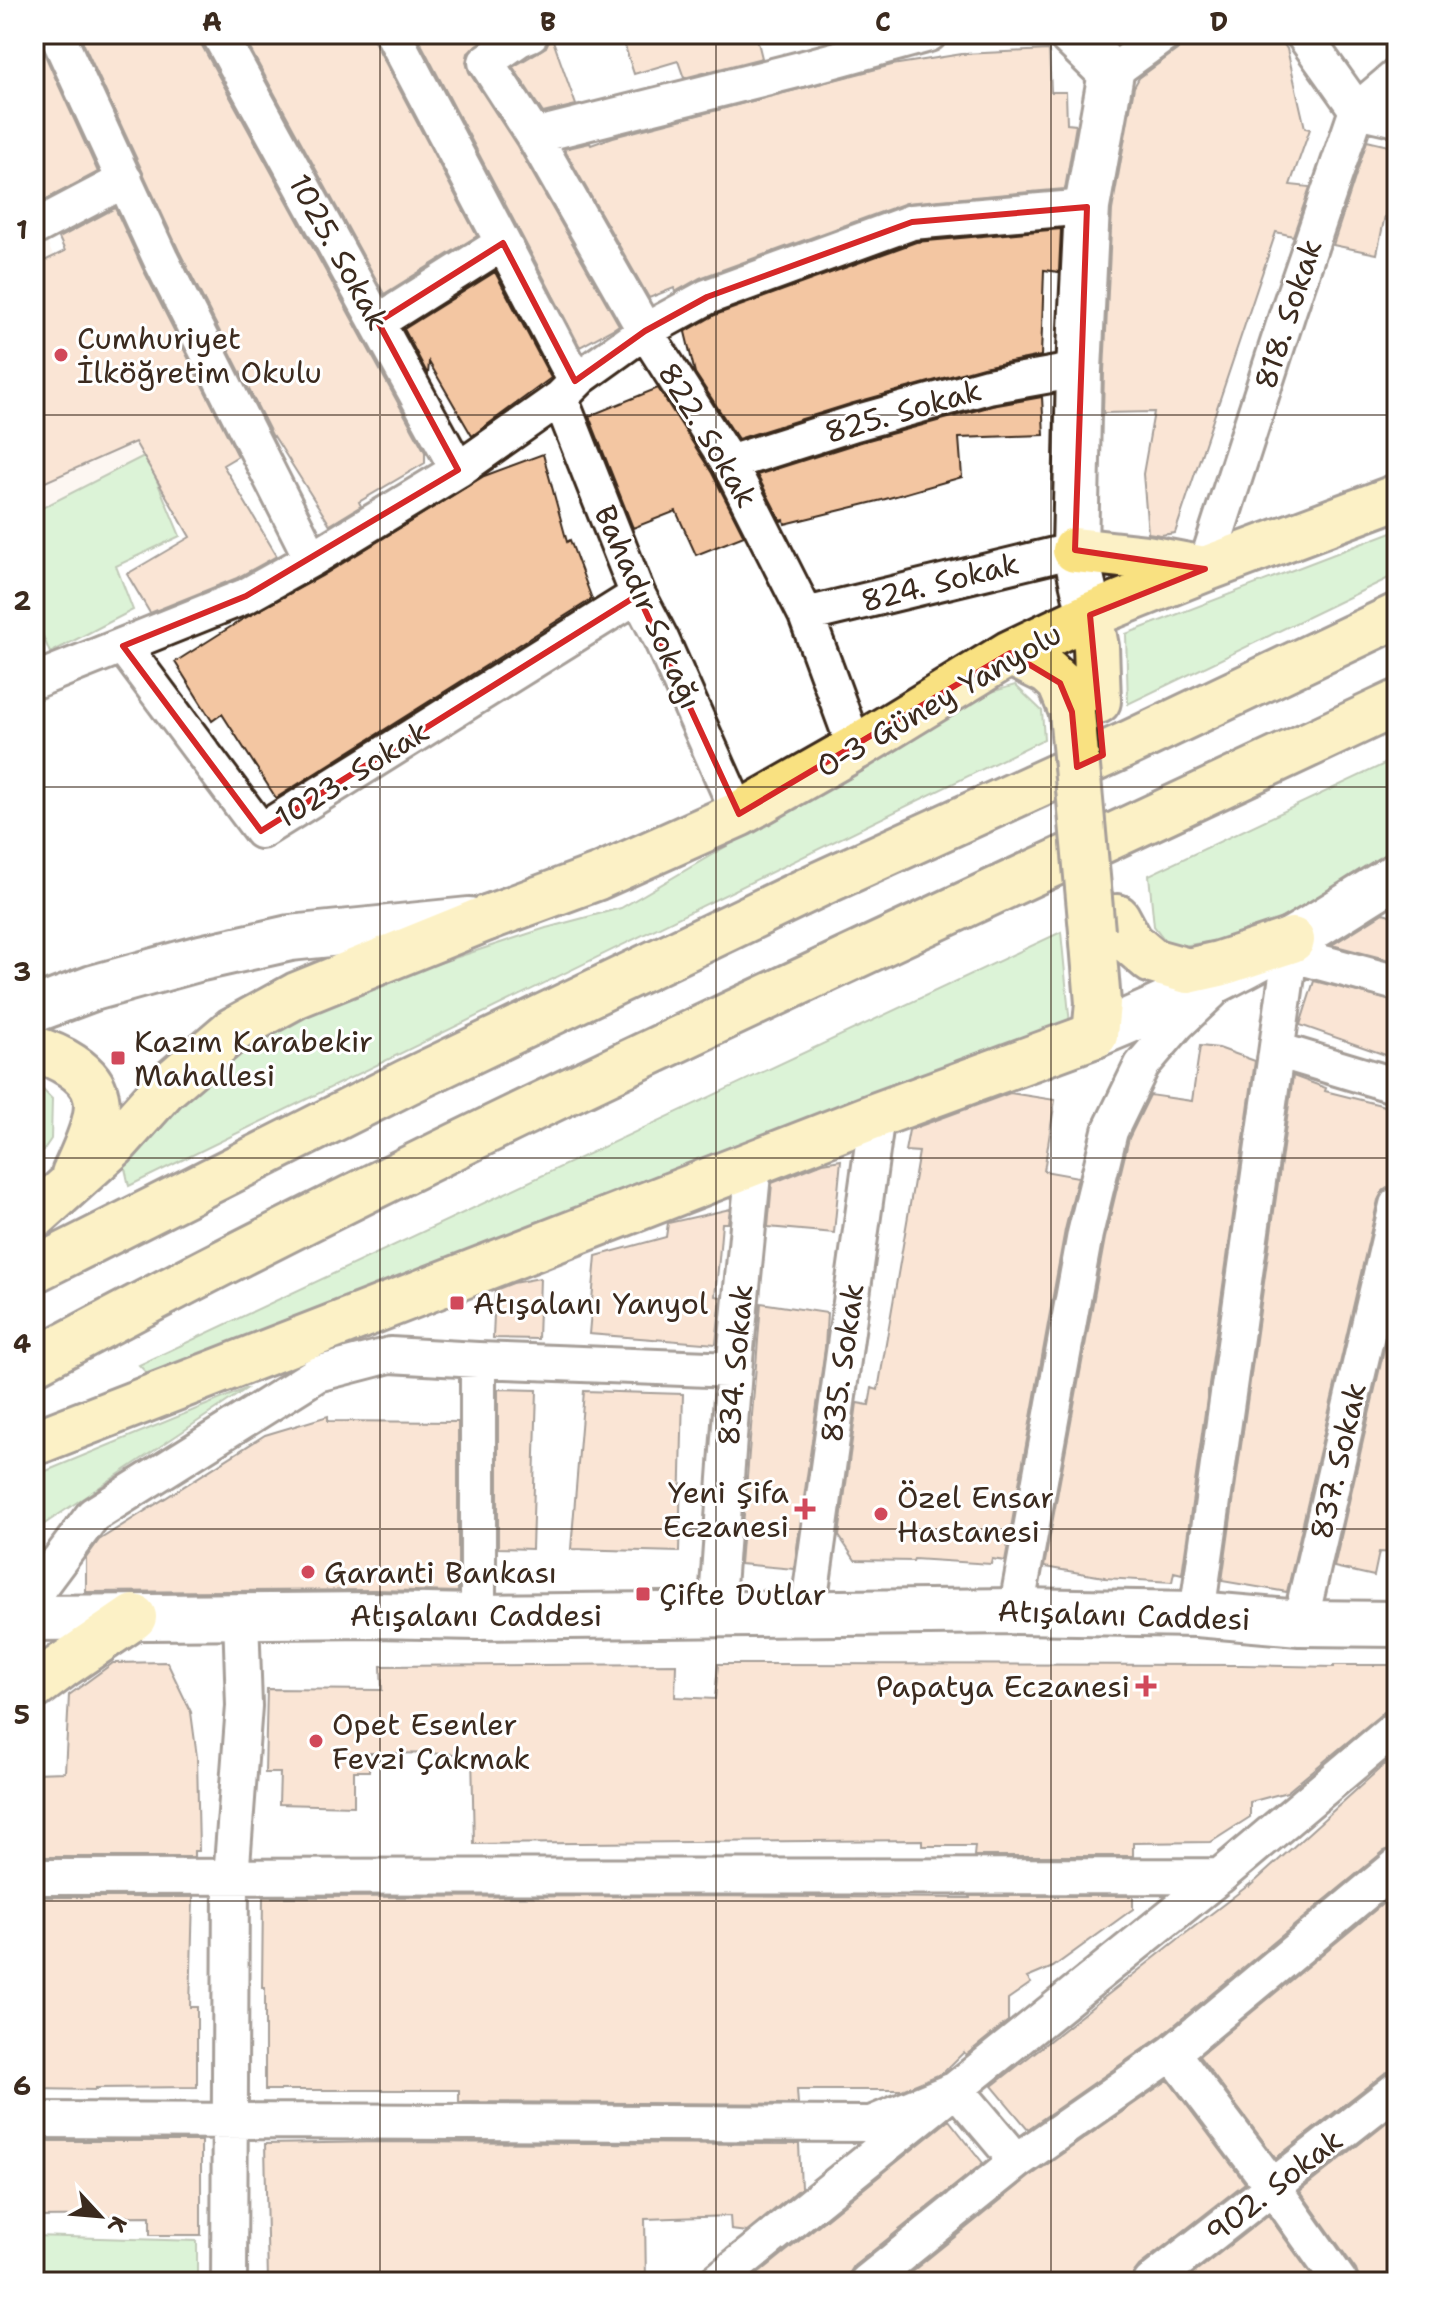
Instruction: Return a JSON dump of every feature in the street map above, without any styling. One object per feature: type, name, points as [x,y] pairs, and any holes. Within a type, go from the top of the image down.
[{"type":"main road","points":[[1071,34],[1111,73],[1087,207],[1075,550],[1096,647],[1085,706],[1105,924],[1095,1035]]},
{"type":"main road","name":"O-3 Güney Yanyolu","points":[[34,1217],[113,1146],[164,1089],[233,1030],[297,995],[598,877],[739,814],[855,748],[1010,653],[1090,615],[1397,497]]},
{"type":"main road","points":[[1075,550],[1147,558],[1205,569]]},
{"type":"main road","points":[[34,1270],[450,1061],[822,883],[1132,742],[1397,616]]},
{"type":"main road","points":[[1010,653],[1048,672],[1085,706]]},
{"type":"main road","points":[[34,1362],[424,1160],[1397,703]]},
{"type":"main road","points":[[34,1443],[877,1115],[1095,1035],[1291,947],[1397,875]]},
{"type":"main road","points":[[34,1010],[106,984],[290,938],[487,918]]},
{"type":"main road","points":[[1105,924],[1152,961],[1188,971],[1291,947]]},
{"type":"main road","points":[[34,1049],[78,1071],[96,1096],[93,1127],[68,1187]]},
{"type":"main road","name":"Atışalanı Caddesi","points":[[34,1618],[1016,1611],[1197,1614],[1300,1623],[1397,1624]]},
{"type":"main road","points":[[34,1687],[134,1617]]},
{"type":"street","points":[[57,34],[161,260],[312,559]]},
{"type":"street","name":"1025. Sokak","points":[[219,34],[458,470]]},
{"type":"street","name":"Bahadır Sokağı","points":[[393,34],[503,243],[568,390],[638,595],[661,639],[739,814]]},
{"type":"street","name":"822. Sokak","points":[[531,34],[486,62],[534,136],[645,331],[729,463],[806,615],[855,748]]},
{"type":"street","points":[[534,136],[929,34]]},
{"type":"street","points":[[1111,73],[1165,34]]},
{"type":"street","points":[[1303,34],[1357,110],[1397,119]]},
{"type":"street","points":[[1357,110],[1397,76]]},
{"type":"street","name":"818. Sokak","points":[[1205,569],[1357,110]]},
{"type":"street","points":[[34,228],[125,180]]},
{"type":"street","points":[[38,670],[123,646],[246,596],[458,470],[645,331],[707,297],[912,222],[1087,207]]},
{"type":"street","points":[[378,322],[503,243]]},
{"type":"street","name":"825. Sokak","points":[[729,463],[855,423],[988,386],[1079,370]]},
{"type":"street","name":"824. Sokak","points":[[806,615],[1075,550]]},
{"type":"street","name":"1023. Sokak","points":[[123,646],[261,831],[638,595]]},
{"type":"street","points":[[1197,1614],[1291,947],[1397,983]]},
{"type":"street","points":[[1016,1611],[1085,1234],[1110,1131],[1142,1065],[1178,1023],[1231,973]]},
{"type":"street","points":[[1277,1050],[1397,1086]]},
{"type":"street","name":"835. Sokak","points":[[808,1612],[877,1115]]},
{"type":"street","name":"834. Sokak","points":[[716,1614],[734,1370],[754,1164]]},
{"type":"street","name":"837. Sokak","points":[[1300,1623],[1397,1209]]},
{"type":"street","points":[[34,1594],[93,1515],[317,1374],[390,1355],[734,1370]]},
{"type":"street","points":[[478,1360],[478,1617]]},
{"type":"street","points":[[229,2282],[231,1878],[244,1706],[241,1616]]},
{"type":"street","points":[[716,2282],[1220,1876],[1397,1727]]},
{"type":"street","points":[[867,2282],[1017,2161],[1172,2053],[1397,1866]]},
{"type":"street","points":[[34,1877],[1220,1876]]},
{"type":"street","points":[[1172,2053],[1340,2282]]},
{"type":"street","points":[[34,2120],[871,2124],[956,2089]]},
{"type":"street","points":[[956,2089],[1017,2161]]},
{"type":"street","name":"902. Sokak","points":[[1151,2282],[1397,2089]]},
{"type":"highlighted area","points":[[1087,207],[1075,550],[1205,569],[1090,615],[1103,755],[1077,767],[1072,712],[1060,683],[1010,653],[739,814],[638,595],[261,831],[123,646],[246,596],[458,470],[378,322],[503,243],[575,381],[645,331],[707,297],[912,222]]},
{"type":"shaded area","name":"Cumhuriyet İlköğretim Okulu","points":[[45,238],[146,455],[34,512],[34,244]]},
{"type":"green space","points":[[146,455],[180,536],[116,566],[133,610],[50,653],[34,614],[34,512]]},
{"type":"green space","points":[[1397,530],[1397,574],[1128,704],[1126,634]]},
{"type":"green space","points":[[1015,685],[1042,711],[1044,739],[129,1186],[122,1155],[253,1035],[351,992],[546,928],[621,908],[988,693]]},
{"type":"green space","points":[[1397,758],[1397,856],[1277,923],[1219,940],[1171,948],[1154,926],[1149,875]]},
{"type":"green space","points":[[1061,932],[1070,1025],[156,1383],[139,1365]]},
{"type":"green space","points":[[34,1081],[52,1099],[51,1139],[34,1164]]},
{"type":"green space","points":[[246,1389],[34,1531],[34,1476]]},
{"type":"green space","points":[[34,2236],[197,2241],[197,2282],[34,2282]]},
{"type":"building","points":[[34,34],[37,34],[98,172],[41,202],[34,187]]},
{"type":"building","points":[[79,34],[199,34],[201,44],[425,452],[425,463],[359,502],[361,506],[330,525],[273,437],[179,251]]},
{"type":"building","points":[[242,34],[373,34],[477,236],[384,294]]},
{"type":"building","points":[[416,34],[491,34],[468,53],[466,62],[469,72],[517,146],[619,325],[580,347]]},
{"type":"building","points":[[621,34],[756,34],[762,58],[684,78],[678,61],[634,74]]},
{"type":"building","points":[[1185,34],[1277,34],[1287,49],[1305,128],[1310,129],[1290,185],[1310,187],[1293,236],[1276,232],[1175,533],[1161,535],[1148,533],[1143,474],[1154,412],[1103,413],[1104,371],[1112,210],[1134,87],[1139,78],[1177,50]]},
{"type":"building","points":[[551,35],[576,105],[543,113],[513,67],[546,47]]},
{"type":"building","points":[[1049,50],[1051,92],[1066,92],[1067,124],[1076,125],[1065,189],[906,203],[700,278],[675,292],[674,288],[649,298],[564,149],[591,145],[892,65],[962,54]]},
{"type":"building","points":[[1367,141],[1397,148],[1397,203],[1388,201],[1377,254],[1333,245]]},
{"type":"building","points":[[115,208],[238,456],[223,465],[277,556],[237,578],[150,613],[127,574],[190,537],[135,442],[34,487],[34,266],[65,251],[59,238]]},
{"type":"building","points":[[1061,229],[1059,272],[1044,270],[1041,356],[983,367],[738,439],[695,373],[685,332],[715,315],[916,242]]},
{"type":"building","points":[[495,272],[551,378],[472,436],[429,362],[428,375],[404,329]]},
{"type":"building","points":[[658,388],[712,473],[744,536],[696,555],[676,511],[633,528],[589,416]]},
{"type":"building","points":[[1042,397],[1044,435],[959,438],[962,477],[882,500],[785,524],[757,475],[992,406]]},
{"type":"building","points":[[543,454],[567,542],[570,540],[592,599],[276,798],[222,714],[212,721],[175,662],[484,476]]},
{"type":"building","points":[[1383,913],[1397,917],[1397,962],[1332,945]]},
{"type":"building","points":[[1314,981],[1397,1002],[1397,1059],[1300,1025]]},
{"type":"building","points":[[1200,1046],[1219,1048],[1255,1061],[1182,1574],[1174,1572],[1172,1582],[1103,1578],[1044,1567],[1105,1238],[1129,1138],[1150,1095],[1192,1101]]},
{"type":"building","points":[[1293,1076],[1326,1088],[1325,1091],[1397,1109],[1397,1186],[1383,1191],[1378,1200],[1287,1592],[1222,1581]]},
{"type":"building","points":[[1010,1093],[1055,1100],[1044,1171],[1078,1177],[1065,1230],[1005,1561],[992,1559],[991,1564],[914,1559],[855,1560],[839,1536],[857,1403],[869,1405],[872,1388],[878,1390],[919,1152],[905,1151],[909,1130]]},
{"type":"building","points":[[841,1160],[834,1233],[768,1227],[772,1183],[823,1163]]},
{"type":"building","points":[[730,1209],[728,1223],[722,1223],[715,1296],[721,1297],[716,1344],[589,1334],[596,1256],[666,1237],[668,1223]]},
{"type":"building","points":[[540,1278],[538,1339],[493,1338],[495,1290]]},
{"type":"building","points":[[1397,1293],[1397,1553],[1379,1552],[1374,1576],[1334,1567]]},
{"type":"building","points":[[761,1303],[827,1313],[825,1348],[794,1569],[740,1564]]},
{"type":"building","points":[[498,1389],[537,1390],[532,1549],[498,1548]]},
{"type":"building","points":[[584,1391],[683,1394],[679,1552],[571,1549]]},
{"type":"building","points":[[328,1416],[328,1421],[458,1422],[458,1592],[86,1592],[86,1558],[99,1540],[265,1435]]},
{"type":"building","points":[[167,1662],[191,1712],[197,1757],[199,1851],[194,1851],[194,1857],[34,1857],[34,1773],[65,1772],[69,1695],[113,1663]]},
{"type":"building","points":[[676,1664],[675,1697],[715,1699],[718,1664],[1397,1665],[1397,1708],[1384,1712],[1287,1792],[1250,1802],[1250,1817],[1211,1842],[1133,1843],[1133,1856],[974,1856],[975,1846],[922,1846],[922,1840],[474,1844],[472,1754],[370,1753],[369,1771],[354,1771],[354,1806],[279,1804],[280,1773],[265,1773],[267,1689],[382,1690],[381,1666]]},
{"type":"building","points":[[1397,1753],[1397,1846],[1384,1851],[1160,2037],[1028,2129],[992,2086],[1250,1886]]},
{"type":"building","points":[[1397,1892],[1397,2069],[1385,2073],[1276,2158],[1199,2056]]},
{"type":"building","points":[[1133,1896],[1133,1909],[1053,1967],[1027,1978],[1031,1983],[1008,1999],[1008,2021],[966,2055],[964,2052],[943,2073],[902,2090],[797,2090],[798,2104],[459,2102],[459,2090],[265,2090],[263,1897]]},
{"type":"building","points":[[34,1897],[193,1897],[190,2007],[197,2007],[197,2087],[34,2089]]},
{"type":"building","points":[[1168,2080],[1245,2183],[1139,2266],[1131,2282],[899,2282],[1029,2177]]},
{"type":"building","points":[[1397,2114],[1397,2282],[1360,2282],[1356,2270],[1300,2191]]},
{"type":"building","points":[[949,2120],[983,2163],[854,2266],[847,2282],[748,2282]]},
{"type":"building","points":[[34,2141],[201,2141],[201,2235],[150,2235],[150,2216],[34,2217]]},
{"type":"building","points":[[265,2144],[799,2144],[801,2188],[747,2232],[731,2230],[730,2216],[645,2219],[646,2282],[268,2282]]},
{"type":"building","points":[[1268,2215],[1316,2282],[1183,2282]]},
{"type":"place","name":"Cumhuriyet İlköğretim Okulu","points":[[61,355]]},
{"type":"place","name":"Kazım Karabekir Mahallesi","points":[[118,1058]]},
{"type":"place","name":"Atışalanı Yanyol","points":[[457,1303]]},
{"type":"place","name":"Yeni Şifa Eczanesi","points":[[805,1509]]},
{"type":"place","name":"Özel Ensar Hastanesi","points":[[881,1514]]},
{"type":"place","name":"Garanti Bankası","points":[[308,1572]]},
{"type":"place","name":"Çifte Dutlar","points":[[643,1594]]},
{"type":"place","name":"Papatya Eczanesi","points":[[1146,1686]]},
{"type":"place","name":"Opet Esenler Fevzi Çakmak","points":[[316,1741]]}]
